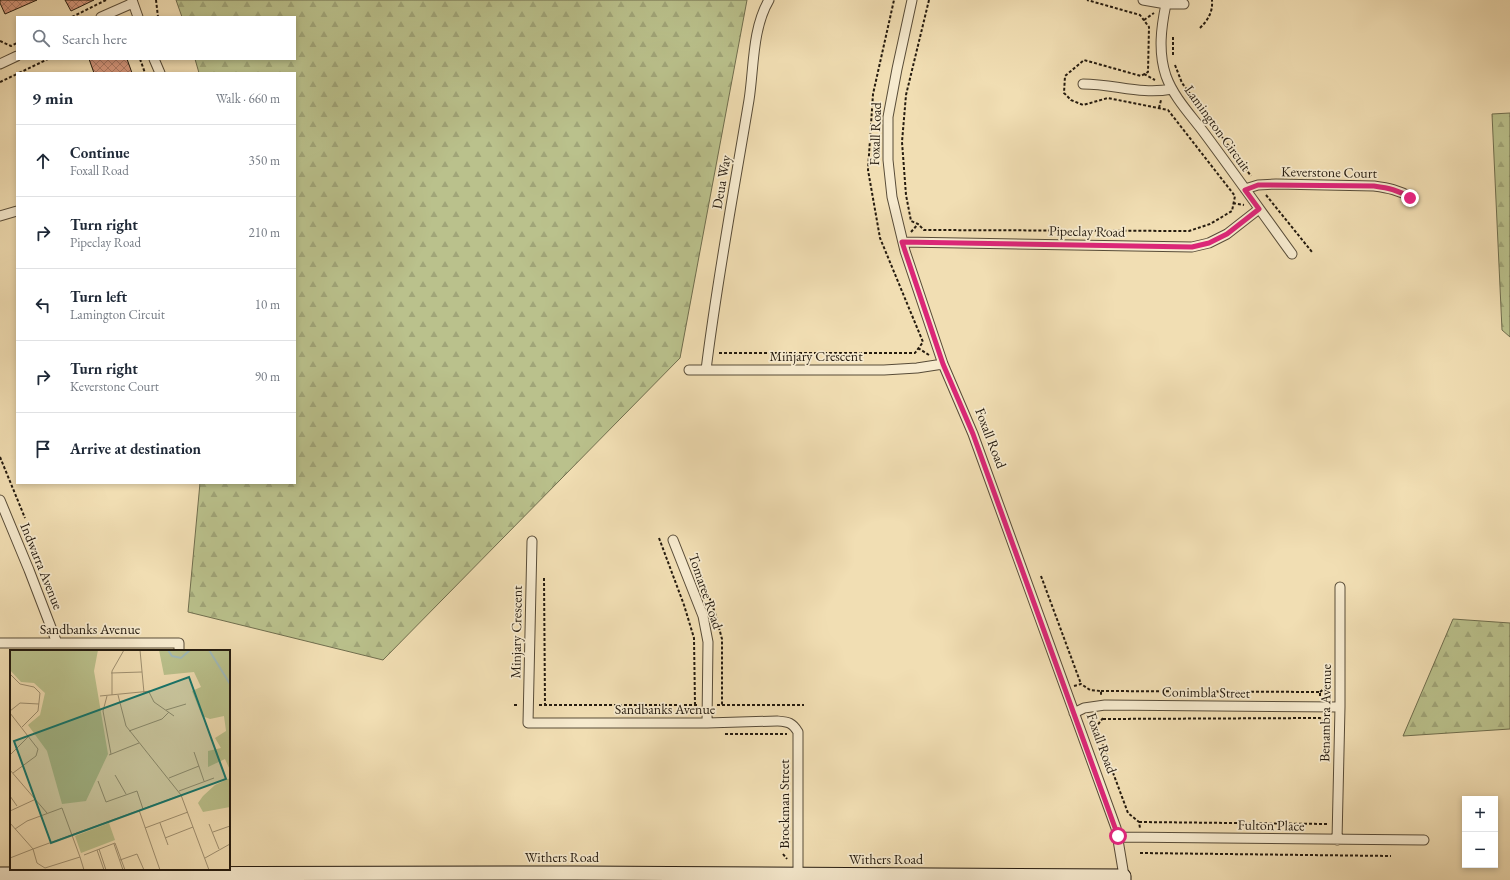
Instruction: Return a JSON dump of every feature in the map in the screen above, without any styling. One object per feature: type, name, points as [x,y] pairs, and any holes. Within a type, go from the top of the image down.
[{"type":"street","name":"Deua Way","points":[[706,370],[708,349],[749,98],[757,36],[760,20],[769,0]]},
{"type":"street","name":"Foxall Road","points":[[912,0],[888,117],[888,160],[892,197],[902,242],[943,364],[973,434],[1118,836],[1124,878]]},
{"type":"street","points":[[1143,0],[1166,4],[1184,4]]},
{"type":"street","points":[[103,16],[132,1],[138,16]]},
{"type":"street","name":"Lamington Circuit","points":[[1166,4],[1160,43],[1166,76],[1172,89],[1180,103],[1204,132],[1292,254]]},
{"type":"street","points":[[0,64],[16,56]]},
{"type":"street","points":[[154,60],[160,72]]},
{"type":"street","points":[[1083,84],[1098,84],[1146,92],[1172,89]]},
{"type":"street","name":"Keverstone Court","points":[[1245,190],[1258,185],[1374,186],[1403,192],[1410,198]]},
{"type":"street","name":"Pipeclay Road","points":[[902,242],[1192,247],[1209,243],[1227,234],[1259,209]]},
{"type":"street","points":[[0,216],[16,211]]},
{"type":"street","name":"Minjary Crescent","points":[[689,370],[884,370],[917,368],[943,364]]},
{"type":"street","name":"Indwarra Avenue","points":[[1,504],[29,570],[56,643]]},
{"type":"street","name":"Tomaree Road","points":[[673,540],[702,616],[708,642],[707,723]]},
{"type":"street","name":"Minjary Crescent","points":[[528,723],[532,541]]},
{"type":"street","name":"Benambra Avenue","points":[[1337,840],[1340,707],[1340,587]]},
{"type":"street","name":"Sandbanks Avenue","points":[[0,643],[56,643],[179,647]]},
{"type":"street","name":"Conimbla Street","points":[[1074,713],[1084,708],[1102,705],[1340,707]]},
{"type":"street","name":"Sandbanks Avenue","points":[[528,723],[707,723],[777,721],[787,722],[794,726],[798,732]]},
{"type":"street","name":"Brockman Street","points":[[798,732],[798,875]]},
{"type":"street","name":"Fulton Place","points":[[1118,836],[1424,840]]},
{"type":"street","name":"Withers Road","points":[[0,874],[759,877],[798,875],[1124,878]]},
{"type":"path","points":[[74,16],[106,0]]},
{"type":"path","points":[[156,0],[158,16]]},
{"type":"path","points":[[708,349],[720,353],[915,353],[923,342],[880,238],[868,170],[873,94],[894,0]]},
{"type":"path","points":[[929,0],[906,95],[902,142],[906,194],[911,221],[918,224],[924,230],[1189,231],[1210,224],[1232,211],[1234,196],[1168,110],[1108,98],[1092,104],[1083,105],[1071,100],[1064,93],[1065,76],[1084,60],[1141,76],[1148,72],[1149,27],[1140,15],[1087,0]]},
{"type":"path","points":[[1200,28],[1210,14],[1212,0]]},
{"type":"path","points":[[1173,37],[1173,61],[1182,83],[1258,185],[1312,252]]},
{"type":"path","points":[[0,41],[11,46],[16,44]]},
{"type":"path","points":[[22,72],[46,60]]},
{"type":"path","points":[[140,60],[145,72]]},
{"type":"path","points":[[0,82],[16,75]]},
{"type":"path","points":[[0,457],[25,518]]},
{"type":"path","points":[[659,538],[684,605],[694,638],[695,705]]},
{"type":"path","points":[[1041,576],[1081,684],[1090,690],[1101,692],[1320,692],[1320,718],[1332,730]]},
{"type":"path","points":[[544,578],[545,705]]},
{"type":"path","points":[[1065,689],[1081,684]]},
{"type":"path","points":[[1101,692],[1102,719],[1096,728],[1128,813],[1139,822],[1338,824]]},
{"type":"path","points":[[514,705],[804,705]]},
{"type":"path","points":[[1102,719],[1320,718]]},
{"type":"path","points":[[1139,822],[1140,837]]},
{"type":"path","points":[[1140,853],[1391,856]]},
{"type":"green space","points":[[176,0],[747,0],[680,358],[383,660],[188,612],[200,484],[296,484],[296,72],[199,72],[195,60],[296,60],[296,16],[182,16]]},
{"type":"green space","points":[[1510,113],[1510,337],[1502,330],[1492,114]]},
{"type":"green space","points":[[1453,619],[1510,623],[1510,729],[1403,736]]},
{"type":"building","points":[[0,0],[37,0],[5,14]]},
{"type":"building","points":[[65,0],[94,0],[71,11]]},
{"type":"building","points":[[89,60],[127,60],[132,72],[94,72]]},
{"type":"route","points":[[1118,836],[973,434],[943,364],[902,242],[1192,247],[1209,243],[1227,234],[1259,209],[1245,190],[1258,185],[1374,186],[1403,192],[1410,198]]}]
